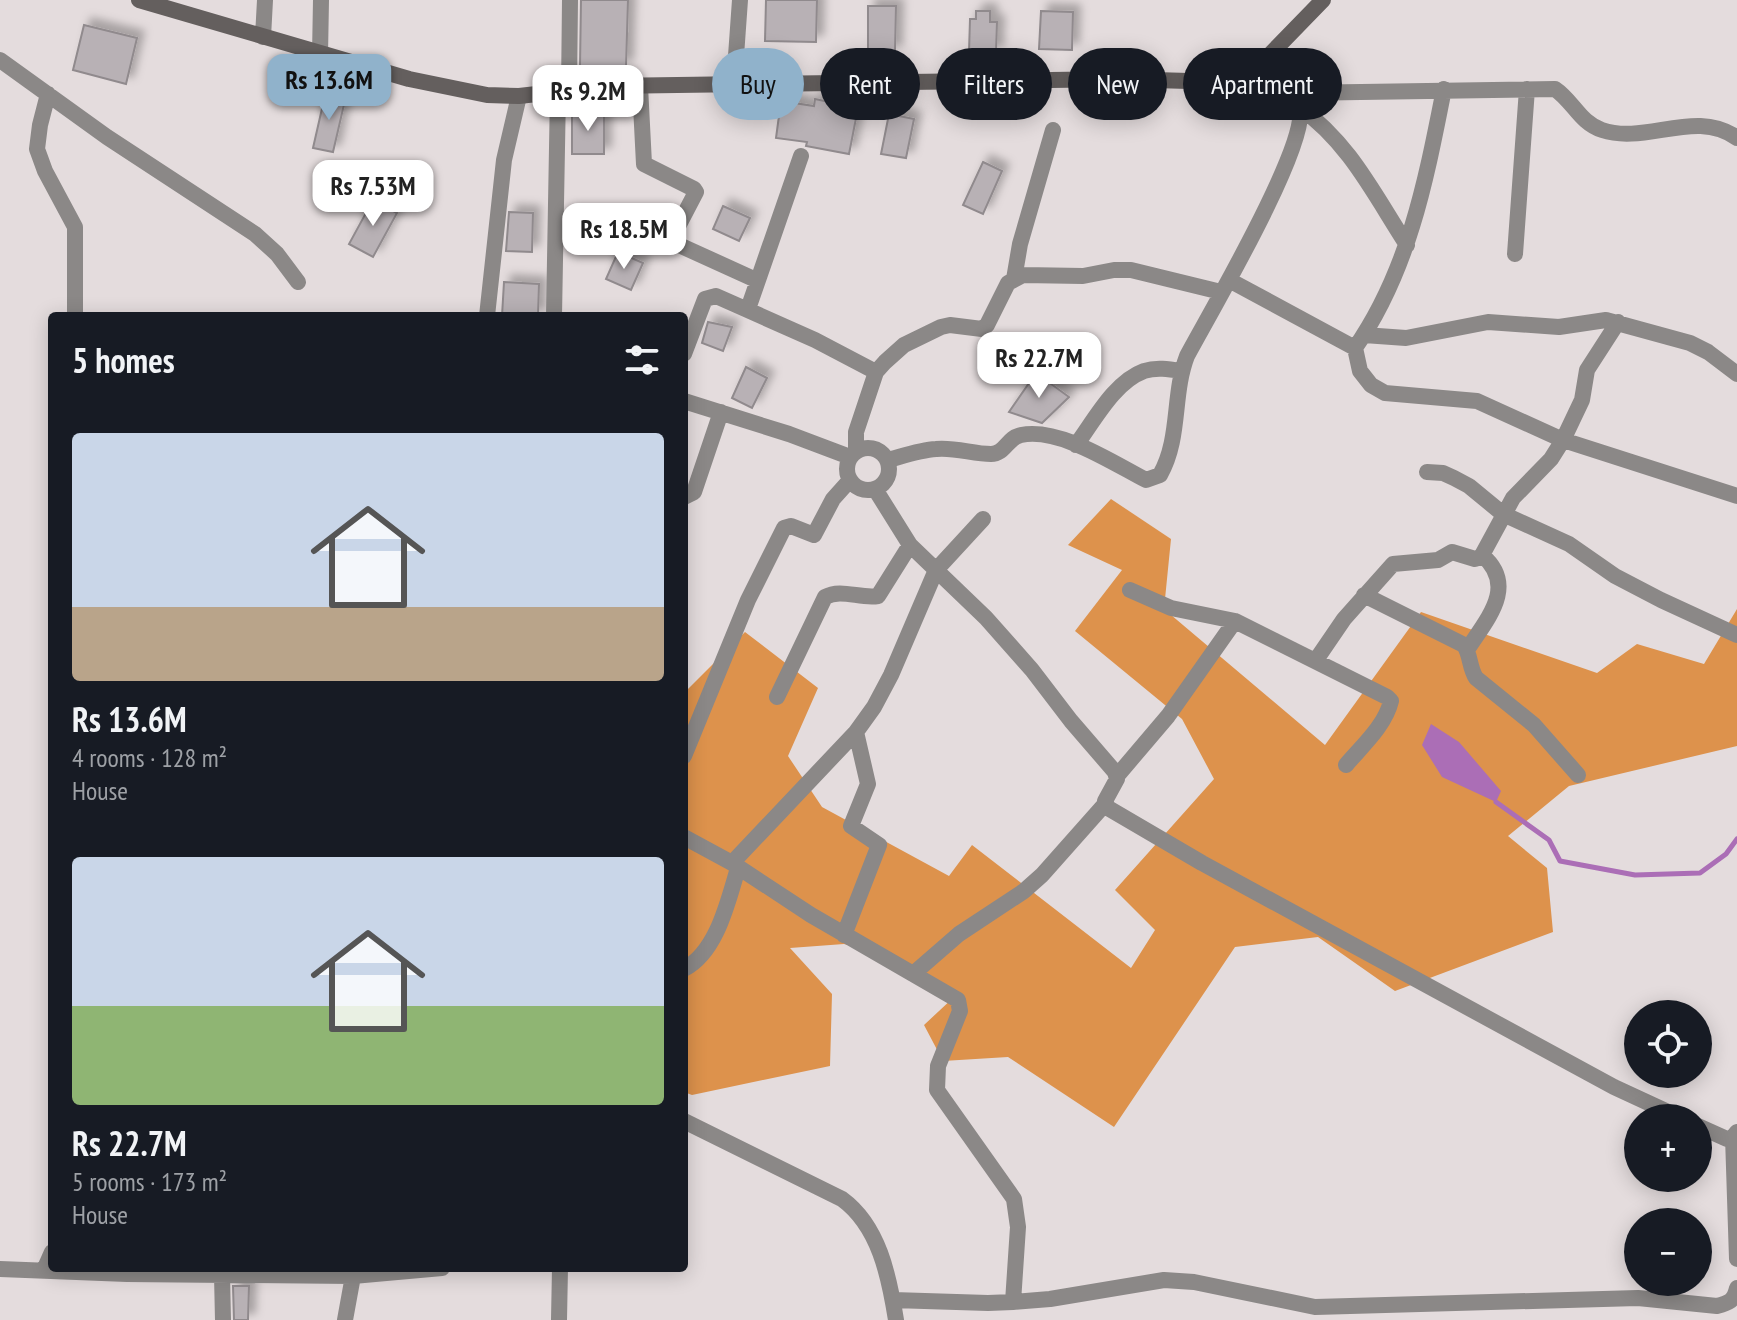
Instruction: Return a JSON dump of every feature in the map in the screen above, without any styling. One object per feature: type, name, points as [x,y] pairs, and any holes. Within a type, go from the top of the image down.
[{"type":"street","points":[[139,0],[320,55],[487,95],[519,96],[640,86],[712,84]]},
{"type":"street","points":[[263,37],[265,0]]},
{"type":"street","points":[[320,55],[321,0]]},
{"type":"street","points":[[554,312],[570,0]]},
{"type":"street","points":[[737,48],[740,0]]},
{"type":"street","points":[[1277,48],[1323,0]]},
{"type":"street","points":[[0,60],[107,137],[255,234],[277,254],[298,282]]},
{"type":"street","points":[[804,83],[1183,81]]},
{"type":"street","points":[[640,86],[644,164],[696,192],[673,236],[674,240],[756,280]]},
{"type":"street","points":[[1342,97],[1444,89],[1555,89],[1589,125],[1603,131],[1618,133],[1708,126],[1717,127],[1737,138]]},
{"type":"street","points":[[1444,89],[1427,175],[1407,245],[1389,290],[1360,341],[1360,371],[1371,385],[1385,393],[1477,401],[1563,440],[1737,496]]},
{"type":"street","points":[[1515,254],[1527,89]]},
{"type":"street","points":[[48,94],[37,149],[45,171],[75,227],[75,312]]},
{"type":"street","points":[[487,312],[501,178],[519,96]]},
{"type":"street","points":[[888,460],[935,449],[992,454],[1002,450],[1012,438],[1028,434],[1076,445],[1146,480],[1160,475],[1172,447],[1181,371],[1268,202],[1293,146],[1299,120]]},
{"type":"street","points":[[1318,120],[1347,152],[1407,245]]},
{"type":"street","points":[[1014,279],[1020,244],[1053,130]]},
{"type":"street","points":[[748,309],[801,156]]},
{"type":"street","points":[[888,460],[887,479],[875,489],[859,488],[847,473],[856,432],[876,372],[904,345],[921,335],[950,325],[982,329],[1008,283],[1033,274],[1073,277],[1131,270],[1225,286],[1360,341],[1406,338],[1488,322],[1559,327],[1591,320],[1618,322],[1690,343],[1737,374]]},
{"type":"street","points":[[688,344],[705,299],[716,296],[876,372]]},
{"type":"street","points":[[1316,660],[1344,619],[1393,564],[1433,561],[1452,552],[1475,559],[1482,555],[1513,498],[1551,459],[1563,440],[1582,400],[1587,370],[1618,322]]},
{"type":"street","points":[[1076,445],[1129,380],[1144,371],[1163,368],[1181,371]]},
{"type":"street","points":[[688,402],[853,454],[866,449],[877,451],[888,460]]},
{"type":"street","points":[[688,495],[694,492],[721,412]]},
{"type":"street","points":[[1427,472],[1443,473],[1469,486],[1503,514],[1569,544],[1615,576],[1661,600],[1737,635]]},
{"type":"street","points":[[688,746],[748,600],[784,528],[791,526],[814,535],[833,499],[850,480]]},
{"type":"street","points":[[875,489],[910,545],[986,618],[1117,776]]},
{"type":"street","points":[[688,966],[701,958],[719,922],[735,865],[856,732],[874,707],[936,570],[983,519]]},
{"type":"street","points":[[777,697],[825,597],[837,593],[878,596],[910,545]]},
{"type":"street","points":[[1467,650],[1498,596],[1497,572],[1482,555]]},
{"type":"street","points":[[1130,590],[1171,608],[1235,621],[1387,697],[1391,701],[1389,709],[1346,765]]},
{"type":"street","points":[[1364,595],[1464,645],[1468,664],[1476,678],[1551,741],[1578,775]]},
{"type":"street","points":[[913,974],[959,934],[1024,891],[1042,875],[1105,804],[1117,776],[1168,716],[1235,621]]},
{"type":"street","points":[[844,935],[879,845],[851,826],[868,784],[856,732]]},
{"type":"street","points":[[1105,804],[1202,863],[1614,1087],[1651,1104]]},
{"type":"street","points":[[688,839],[735,865],[844,935],[954,997],[960,1004],[938,1066],[937,1090],[1014,1199],[1018,1227],[1013,1302]]},
{"type":"street","points":[[688,1123],[832,1193],[858,1211],[872,1232],[896,1320]]},
{"type":"street","points":[[1712,1132],[1727,1139],[1735,1135],[1737,1259]]},
{"type":"street","points":[[44,1270],[48,1261]]},
{"type":"street","points":[[0,1269],[48,1270]]},
{"type":"street","points":[[80,1272],[353,1276],[398,1272]]},
{"type":"street","points":[[559,1320],[560,1272]]},
{"type":"street","points":[[222,1275],[223,1320]]},
{"type":"street","points":[[345,1320],[353,1276]]},
{"type":"street","points":[[893,1300],[1013,1302],[1164,1280],[1194,1282],[1315,1307],[1638,1298],[1717,1306],[1729,1303],[1735,1297],[1737,1288]]},
{"type":"shaded area","points":[[1111,499],[1171,539],[1164,609],[1325,745],[1421,612],[1597,673],[1637,644],[1704,664],[1737,609],[1737,746],[1569,786],[1508,836],[1547,868],[1553,932],[1395,991],[1318,937],[1235,947],[1114,1127],[1008,1057],[943,1061],[924,1025],[954,997],[895,957],[844,944],[790,948],[832,994],[830,1066],[688,1094],[688,689],[745,632],[818,688],[788,756],[822,807],[949,876],[972,845],[1131,968],[1155,930],[1115,890],[1214,779],[1182,719],[1075,631],[1122,570],[1068,545]]},
{"type":"shaded area","points":[[1431,724],[1459,742],[1501,791],[1496,802],[1442,777],[1422,745]]},
{"type":"building","points":[[581,0],[628,0],[626,67],[580,66]]},
{"type":"building","points":[[766,0],[817,0],[816,42],[765,41]]},
{"type":"building","points":[[868,6],[896,6],[895,48],[868,48]]},
{"type":"building","points":[[976,11],[990,11],[990,22],[997,22],[996,48],[969,48],[970,19],[976,19]]},
{"type":"building","points":[[1041,11],[1073,12],[1072,48],[1039,48]]},
{"type":"building","points":[[84,25],[137,38],[126,84],[73,70]]},
{"type":"building","points":[[326,91],[346,96],[333,152],[313,148]]},
{"type":"building","points":[[815,99],[820,100],[820,120],[856,120],[849,154],[806,146],[807,142],[776,138],[778,120],[804,120],[804,104],[814,106]]},
{"type":"building","points":[[582,110],[604,110],[604,154],[572,154],[572,116],[582,116]]},
{"type":"building","points":[[888,120],[914,120],[906,158],[881,154]]},
{"type":"building","points":[[983,162],[1002,171],[983,214],[963,205]]},
{"type":"building","points":[[373,200],[397,213],[373,257],[349,244]]},
{"type":"building","points":[[723,206],[750,218],[739,241],[713,229]]},
{"type":"building","points":[[509,212],[533,213],[532,252],[506,251]]},
{"type":"building","points":[[618,252],[643,263],[631,290],[606,279]]},
{"type":"building","points":[[504,282],[539,284],[538,312],[502,312]]},
{"type":"building","points":[[708,322],[732,327],[723,351],[702,343]]},
{"type":"building","points":[[746,367],[767,378],[752,408],[732,398]]},
{"type":"building","points":[[1036,373],[1069,397],[1042,423],[1009,412]]},
{"type":"building","points":[[233,1286],[249,1286],[248,1320],[234,1320]]},
{"type":"waterway","points":[[1496,802],[1549,840],[1560,861],[1635,875],[1700,873],[1726,854],[1737,839]]}]
